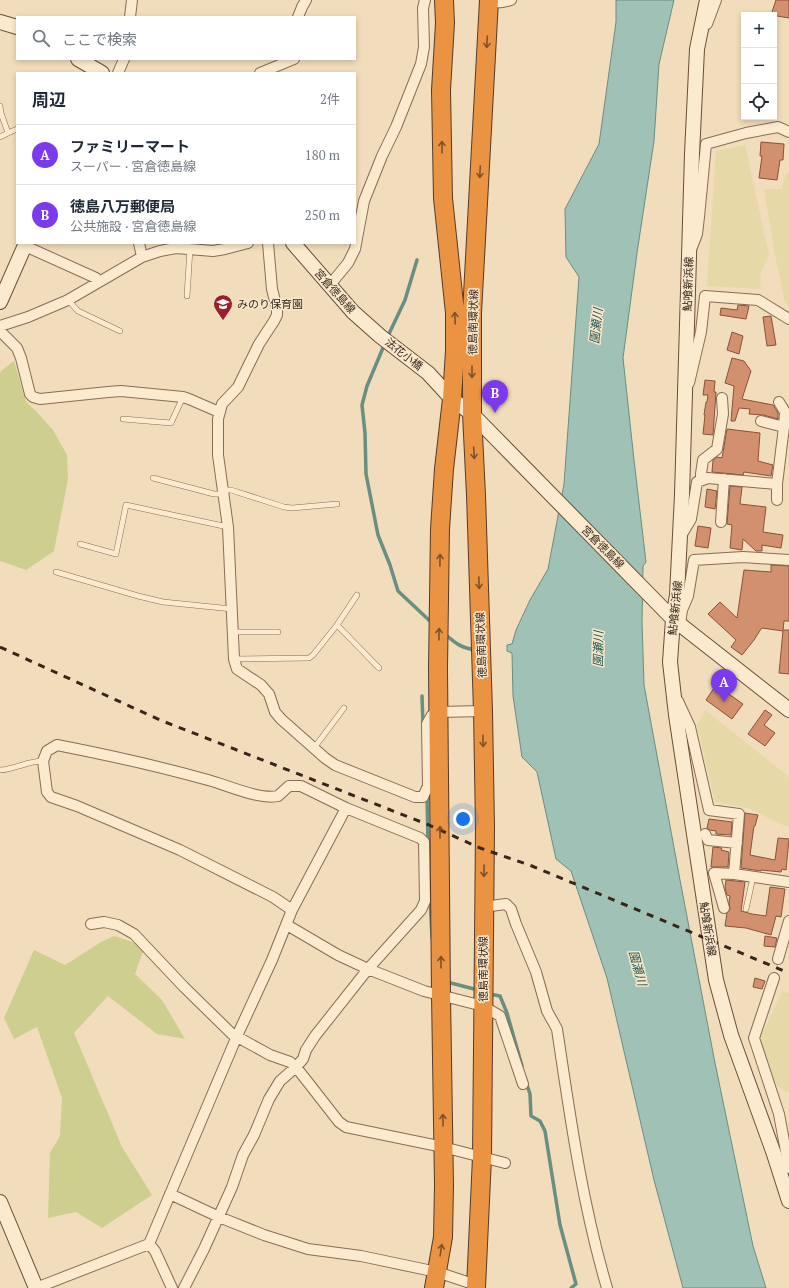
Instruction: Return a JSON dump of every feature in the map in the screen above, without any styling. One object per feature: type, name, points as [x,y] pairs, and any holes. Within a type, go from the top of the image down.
[{"type":"highway","name":"徳島南環状線","points":[[436,1280],[443,1237],[438,668],[440,529],[455,351],[455,313],[443,198],[441,90],[445,23],[444,0]]},
{"type":"highway","name":"徳島南環状線","points":[[478,1287],[482,1157],[484,828],[483,711],[472,414],[472,313],[489,2]]},
{"type":"main road","name":"鮎喰新浜線","points":[[707,0],[697,49],[692,154],[680,537],[677,595],[673,618],[670,662],[678,730],[716,980],[731,1035],[774,1154],[789,1201]]},
{"type":"main road","points":[[0,22],[16,27]]},
{"type":"main road","points":[[80,60],[100,72]]},
{"type":"main road","points":[[0,302],[4,282],[26,244]]},
{"type":"main road","name":"宮倉徳島線","points":[[294,244],[353,312],[380,336]]},
{"type":"main road","name":"法花小橋","points":[[380,336],[428,373]]},
{"type":"main road","name":"宮倉徳島線","points":[[428,373],[452,399],[472,414],[673,618],[789,710]]},
{"type":"main road","points":[[0,1202],[36,1288]]},
{"type":"street","points":[[130,16],[132,0]]},
{"type":"street","points":[[298,16],[306,0]]},
{"type":"street","points":[[356,244],[364,201],[421,64],[424,47],[423,8],[425,0]]},
{"type":"street","points":[[438,0],[445,23]]},
{"type":"street","points":[[489,2],[503,2],[511,0]]},
{"type":"street","points":[[697,49],[716,0]]},
{"type":"street","points":[[118,72],[124,60]]},
{"type":"street","points":[[262,72],[292,60]]},
{"type":"street","points":[[689,255],[697,234],[700,217],[706,144],[746,133],[778,127],[789,132]]},
{"type":"street","points":[[26,244],[96,278],[99,282]]},
{"type":"street","points":[[139,244],[142,257]]},
{"type":"street","points":[[0,326],[28,317],[68,300],[142,257],[176,248],[213,251],[244,244]]},
{"type":"street","points":[[268,244],[272,289],[277,315],[259,344],[238,387],[222,404],[219,412],[218,454],[228,527],[234,659],[237,669],[261,685],[269,694],[275,712],[281,719],[335,765],[415,798],[422,797],[428,786],[427,724],[432,715],[439,712],[483,711]]},
{"type":"street","points":[[329,286],[348,263],[356,244]]},
{"type":"street","points":[[685,396],[701,332],[706,296],[758,300],[789,319]]},
{"type":"street","points":[[0,331],[17,348],[30,394],[33,397],[40,399],[121,392],[183,397],[189,398],[219,412]]},
{"type":"street","points":[[701,480],[703,460],[717,449],[723,414],[722,398]]},
{"type":"street","points":[[777,500],[777,484],[785,412],[779,402]]},
{"type":"street","points":[[761,421],[784,427]]},
{"type":"street","points":[[680,537],[691,519],[698,482],[701,480],[708,478],[777,484]]},
{"type":"street","points":[[720,522],[724,479]]},
{"type":"street","points":[[673,618],[682,610],[688,596],[694,560],[744,557],[789,560]]},
{"type":"street","points":[[673,692],[690,727],[709,810],[739,814],[734,874]]},
{"type":"street","points":[[184,1288],[219,1217],[232,1187],[243,1155],[254,1135],[269,1099],[280,1081],[303,1059],[306,1050],[315,1036],[368,969],[421,910],[425,901],[424,842],[420,838],[346,808],[301,786],[289,786],[278,796],[264,797],[209,780],[134,761],[57,745],[47,751],[43,761],[47,792],[51,797],[77,806],[180,850],[273,897],[292,910]]},
{"type":"street","points":[[36,1288],[149,1244],[237,1036],[287,925],[292,910],[346,808]]},
{"type":"street","points":[[705,834],[708,840],[737,844]]},
{"type":"street","points":[[724,908],[714,873],[734,874],[789,882]]},
{"type":"street","points":[[483,907],[506,904],[512,910],[516,924],[536,972],[547,1011],[557,1028],[585,1198],[596,1249],[607,1288]]},
{"type":"street","points":[[778,960],[789,921]]},
{"type":"street","points":[[91,924],[104,922],[118,925],[134,934],[184,987],[232,1034],[270,1055],[290,1062],[296,1067],[339,1122],[346,1127],[443,1147],[505,1163]]},
{"type":"street","points":[[287,925],[338,955],[368,969],[424,991],[482,1006],[500,1016],[523,1084]]},
{"type":"street","points":[[774,978],[754,1038],[779,1114],[789,1168]]},
{"type":"street","points":[[170,1194],[219,1217],[264,1235],[308,1249],[361,1256],[436,1280],[478,1287]]},
{"type":"street","points":[[149,1244],[155,1251],[172,1288]]},
{"type":"lane","points":[[0,106],[8,133]]},
{"type":"lane","points":[[0,137],[16,129]]},
{"type":"lane","points":[[187,296],[190,250]]},
{"type":"lane","points":[[68,300],[78,311],[120,331]]},
{"type":"lane","points":[[123,419],[171,423],[183,397]]},
{"type":"lane","points":[[153,478],[214,494],[231,490],[284,507],[292,508],[337,504]]},
{"type":"lane","points":[[80,544],[116,554],[126,505],[228,527]]},
{"type":"lane","points":[[56,572],[163,602],[232,609]]},
{"type":"lane","points":[[234,659],[308,658],[313,655],[337,625],[357,595]]},
{"type":"lane","points":[[337,625],[379,668]]},
{"type":"lane","points":[[233,632],[278,632]]},
{"type":"lane","points":[[314,748],[344,708]]},
{"type":"lane","points":[[0,770],[16,768],[36,761],[43,761]]},
{"type":"lane","points":[[746,909],[753,877]]},
{"type":"shaded area","points":[[745,145],[769,255],[761,271],[760,289],[707,286],[716,151]]},
{"type":"shaded area","points":[[786,173],[789,174],[789,305],[785,303],[764,189],[782,189]]},
{"type":"shaded area","points":[[705,710],[789,777],[789,828],[748,808],[715,802],[697,726]]},
{"type":"shaded area","points":[[782,991],[789,993],[789,1093],[775,1085],[760,1039]]},
{"type":"green space","points":[[14,361],[26,402],[53,430],[67,455],[68,479],[54,551],[26,570],[0,561],[0,374],[1,371]]},
{"type":"green space","points":[[114,936],[145,946],[135,974],[162,1000],[185,1039],[157,1034],[108,996],[74,1033],[122,1147],[152,1195],[102,1228],[76,1212],[48,1218],[50,1153],[60,1136],[62,1098],[37,1027],[14,1039],[4,1018],[34,950],[65,965],[101,942]]},
{"type":"water","name":"園瀬川","points":[[616,0],[674,0],[659,64],[654,141],[623,358],[646,562],[643,566],[642,622],[644,685],[715,1063],[753,1246],[766,1288],[683,1288],[654,1180],[607,978],[571,871],[556,859],[537,772],[522,757],[513,696],[512,653],[507,651],[507,645],[512,644],[516,630],[530,600],[548,569],[564,484],[579,277],[566,257],[565,209],[599,144],[616,22]]},
{"type":"building","points":[[776,0],[789,0],[789,18],[777,16],[777,12],[772,12]]},
{"type":"building","points":[[761,142],[784,144],[783,160],[780,160],[777,180],[759,178],[762,156],[760,156]]},
{"type":"building","points":[[738,305],[749,306],[746,319],[720,315],[721,308],[737,310]]},
{"type":"building","points":[[771,316],[776,345],[767,346],[763,317]]},
{"type":"building","points":[[732,332],[743,336],[739,354],[727,350]]},
{"type":"building","points":[[732,358],[744,361],[751,371],[742,399],[773,405],[778,413],[778,419],[763,415],[749,414],[750,409],[739,408],[735,421],[731,421],[734,386],[725,383]]},
{"type":"building","points":[[705,380],[715,381],[714,392],[716,392],[713,435],[703,434],[704,415],[708,395],[703,395]]},
{"type":"building","points":[[727,429],[760,433],[758,461],[773,465],[771,476],[744,472],[743,475],[712,472],[713,460],[717,457],[722,458]]},
{"type":"building","points":[[730,486],[742,487],[740,504],[766,507],[763,532],[783,535],[781,548],[762,545],[762,551],[756,551],[743,539],[742,550],[730,548],[732,525],[727,524]]},
{"type":"building","points":[[707,489],[717,491],[715,509],[705,507]]},
{"type":"building","points":[[698,526],[711,528],[708,548],[695,546]]},
{"type":"building","points":[[771,565],[789,566],[789,621],[784,621],[783,630],[789,630],[789,674],[779,673],[783,631],[762,628],[742,655],[731,647],[736,640],[708,614],[720,602],[737,618],[744,570],[771,572]]},
{"type":"building","points":[[716,685],[743,704],[732,719],[706,700]]},
{"type":"building","points":[[765,710],[772,715],[764,725],[775,733],[765,746],[748,734]]},
{"type":"building","points":[[745,813],[758,815],[754,826],[750,855],[775,860],[778,838],[789,839],[786,870],[782,869],[781,872],[741,868]]},
{"type":"building","points":[[709,819],[732,822],[731,835],[716,834],[716,831],[707,828]]},
{"type":"building","points":[[713,847],[722,848],[721,850],[729,852],[728,867],[711,867]]},
{"type":"building","points":[[726,880],[745,882],[741,911],[752,914],[766,916],[770,887],[785,889],[781,917],[776,916],[771,935],[746,928],[725,926],[727,913],[730,909],[730,896],[727,895],[725,888]]},
{"type":"building","points":[[765,936],[777,938],[775,947],[764,946]]},
{"type":"building","points":[[755,978],[765,981],[762,989],[753,987]]},
{"type":"waterway","points":[[387,338],[405,300],[417,260]]},
{"type":"waterway","points":[[385,343],[367,386],[362,405],[365,433],[366,474],[378,535],[390,565],[398,591],[432,623]]},
{"type":"waterway","points":[[445,634],[459,645],[476,650]]},
{"type":"waterway","points":[[422,696],[423,725]]},
{"type":"waterway","points":[[427,795],[428,843]]},
{"type":"waterway","points":[[430,897],[432,937]]},
{"type":"waterway","points":[[447,982],[478,990]]},
{"type":"waterway","points":[[489,994],[500,996],[507,1013],[522,1066]]},
{"type":"waterway","points":[[526,1082],[530,1094],[531,1116],[540,1121],[545,1131],[560,1225],[576,1284],[571,1288]]},
{"type":"railway","points":[[0,647],[160,720],[429,825],[480,848],[532,866],[789,973]]},
{"type":"place","name":"みのり保育園","points":[[223,321]]},
{"type":"place","name":"徳島八万郵便局","points":[[495,413]]},
{"type":"place","name":"ファミリーマート","points":[[724,702]]}]
